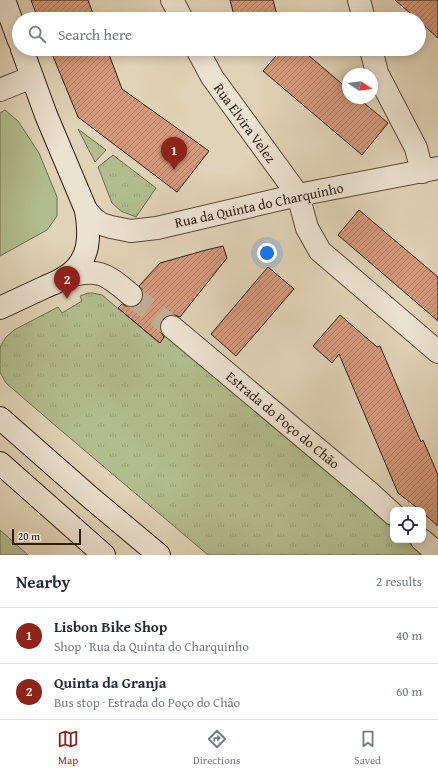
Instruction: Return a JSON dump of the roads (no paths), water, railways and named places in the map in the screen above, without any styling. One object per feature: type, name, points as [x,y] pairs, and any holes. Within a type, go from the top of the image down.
[{"type":"street","points":[[4,0],[12,22]]},
{"type":"street","points":[[172,0],[178,12]]},
{"type":"street","points":[[359,0],[362,12]]},
{"type":"street","points":[[3,309],[70,273],[78,266],[83,258],[89,237],[86,210],[59,146],[24,56]]},
{"type":"street","name":"Rua Elvira Velez","points":[[201,56],[212,77],[298,195]]},
{"type":"street","points":[[373,56],[377,73],[416,148],[430,170]]},
{"type":"street","points":[[0,90],[32,77]]},
{"type":"street","name":"Rua da Quinta do Charquinho","points":[[86,210],[101,224],[111,228],[130,231],[157,228],[298,195],[430,170]]},
{"type":"street","points":[[298,195],[307,228],[320,251],[438,352]]},
{"type":"street","points":[[65,277],[96,272],[114,280],[131,295]]},
{"type":"street","name":"Estrada do Poço do Chão","points":[[172,327],[390,511]]},
{"type":"street","points":[[1,418],[91,498],[159,555]]},
{"type":"street","points":[[0,463],[104,555]]},
{"type":"street","points":[[425,543],[438,554]]},
{"type":"tunnel","points":[[131,295],[172,327]]},
{"type":"place","name":"Lisbon Bike Shop","points":[[174,170]]},
{"type":"place","name":"Quinta da Granja","points":[[67,299]]}]
